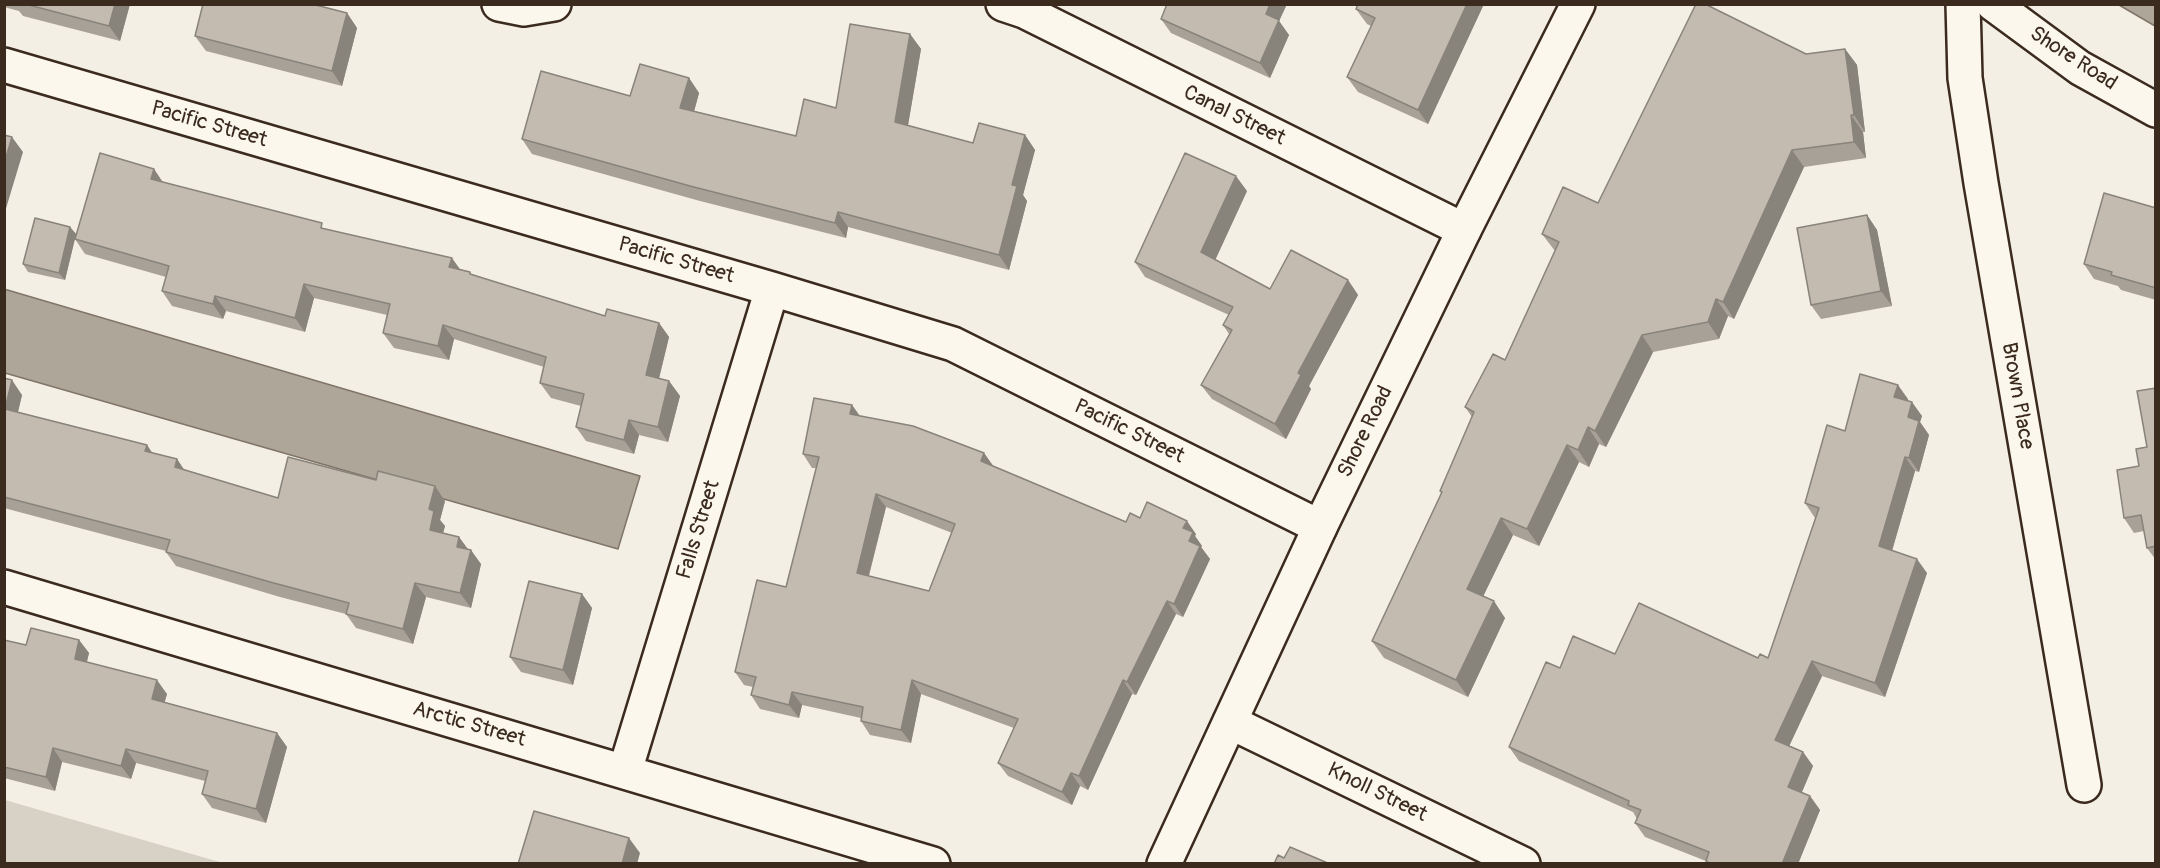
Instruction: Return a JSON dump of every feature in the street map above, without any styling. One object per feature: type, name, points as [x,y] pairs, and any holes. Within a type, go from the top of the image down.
[{"type":"street","points":[[499,4],[524,9],[554,4]]},
{"type":"street","name":"Canal Street","points":[[1003,4],[1035,16],[1464,230]]},
{"type":"street","name":"Shore Road","points":[[1164,864],[1320,527],[1464,230],[1578,4]]},
{"type":"street","name":"Brown Place","points":[[1963,4],[1965,78],[1981,183],[2084,785]]},
{"type":"street","name":"Shore Road","points":[[1993,4],[2080,68],[2156,110]]},
{"type":"street","name":"Pacific Street","points":[[4,65],[953,344],[1320,527]]},
{"type":"street","name":"Falls Street","points":[[625,771],[772,289]]},
{"type":"street","name":"Arctic Street","points":[[4,587],[933,864]]},
{"type":"street","name":"Knoll Street","points":[[1230,722],[1523,864]]},
{"type":"shaded area","points":[[2119,5],[2155,5],[2155,26]]},
{"type":"shaded area","points":[[4,289],[640,476],[618,549],[5,373]]},
{"type":"shaded area","points":[[5,800],[223,863],[5,863]]},
{"type":"building","points":[[25,4],[115,4],[109,26]]},
{"type":"building","points":[[203,4],[312,4],[347,13],[332,71],[195,36]]},
{"type":"building","points":[[1167,4],[1270,4],[1266,14],[1279,20],[1260,63],[1161,19]]},
{"type":"building","points":[[1358,4],[1467,4],[1418,110],[1347,77],[1375,18],[1356,9]]},
{"type":"building","points":[[1696,4],[1705,4],[1806,54],[1845,49],[1854,115],[1851,115],[1854,142],[1792,150],[1723,302],[1716,299],[1708,322],[1642,335],[1595,431],[1588,427],[1578,450],[1567,445],[1527,529],[1501,518],[1467,589],[1494,601],[1456,680],[1372,641],[1442,492],[1440,491],[1474,412],[1465,407],[1493,354],[1505,360],[1559,242],[1542,234],[1563,187],[1598,203]]},
{"type":"building","points":[[850,24],[910,34],[895,122],[973,143],[979,123],[1025,135],[1012,185],[1017,186],[999,255],[838,212],[835,223],[690,186],[522,139],[541,71],[630,96],[640,64],[689,78],[680,108],[796,136],[804,99],[836,108]]},
{"type":"building","points":[[4,135],[12,137],[4,164]]},
{"type":"building","points":[[100,153],[154,169],[151,179],[322,223],[321,228],[452,258],[449,267],[605,316],[607,309],[659,323],[646,375],[669,381],[658,427],[629,420],[624,440],[576,427],[584,394],[540,383],[546,357],[443,325],[438,346],[383,333],[390,304],[304,284],[295,318],[215,296],[213,304],[162,291],[169,266],[75,239]]},
{"type":"building","points":[[1185,153],[1236,176],[1201,252],[1270,289],[1291,250],[1348,280],[1298,373],[1301,375],[1275,424],[1201,385],[1232,330],[1223,325],[1233,307],[1135,262]]},
{"type":"building","points":[[2104,193],[2156,208],[2156,288],[2111,275],[2112,272],[2084,264]]},
{"type":"building","points":[[1867,215],[1881,291],[1811,305],[1797,228]]},
{"type":"building","points":[[35,218],[70,227],[59,273],[23,264]]},
{"type":"building","points":[[1860,374],[1898,385],[1894,397],[1912,402],[1908,417],[1919,421],[1909,458],[1905,457],[1879,546],[1917,559],[1875,683],[1812,661],[1775,740],[1803,752],[1788,787],[1810,796],[1782,864],[1711,864],[1706,861],[1709,852],[1635,823],[1641,810],[1628,805],[1629,801],[1509,747],[1546,662],[1560,668],[1573,636],[1615,654],[1639,603],[1758,658],[1760,654],[1768,658],[1819,508],[1805,503],[1827,425],[1845,431]]},
{"type":"building","points":[[4,378],[12,380],[5,409],[147,445],[145,451],[177,459],[175,467],[278,498],[288,457],[376,480],[378,471],[435,486],[429,509],[434,511],[430,530],[459,537],[457,547],[471,550],[460,593],[415,583],[403,629],[346,614],[349,603],[166,552],[170,540],[4,497]]},
{"type":"building","points":[[2156,388],[2156,546],[2147,548],[2141,515],[2124,518],[2117,470],[2139,466],[2136,449],[2147,447],[2137,391]]},
{"type":"building","points":[[814,398],[852,405],[850,414],[913,426],[984,453],[981,461],[1126,522],[1130,513],[1140,518],[1147,502],[1187,521],[1183,528],[1193,532],[1189,541],[1200,546],[1174,604],[1167,601],[1127,682],[1123,680],[1079,776],[1071,773],[1062,792],[998,763],[1018,719],[912,680],[901,730],[861,721],[863,707],[792,692],[789,705],[751,695],[756,677],[735,672],[757,580],[786,587],[819,457],[803,454]],"holes":[[[876,494],[955,524],[929,591],[857,573]]]},
{"type":"building","points":[[529,581],[582,594],[563,670],[510,657]]},
{"type":"building","points":[[31,628],[79,640],[75,659],[157,680],[152,699],[277,733],[256,809],[202,794],[208,771],[126,749],[121,766],[53,748],[46,777],[4,767],[4,640],[26,645]]},
{"type":"building","points":[[534,811],[629,838],[622,864],[518,864]]},
{"type":"building","points":[[1290,847],[1330,864],[1274,864],[1278,855],[1284,858]]}]
